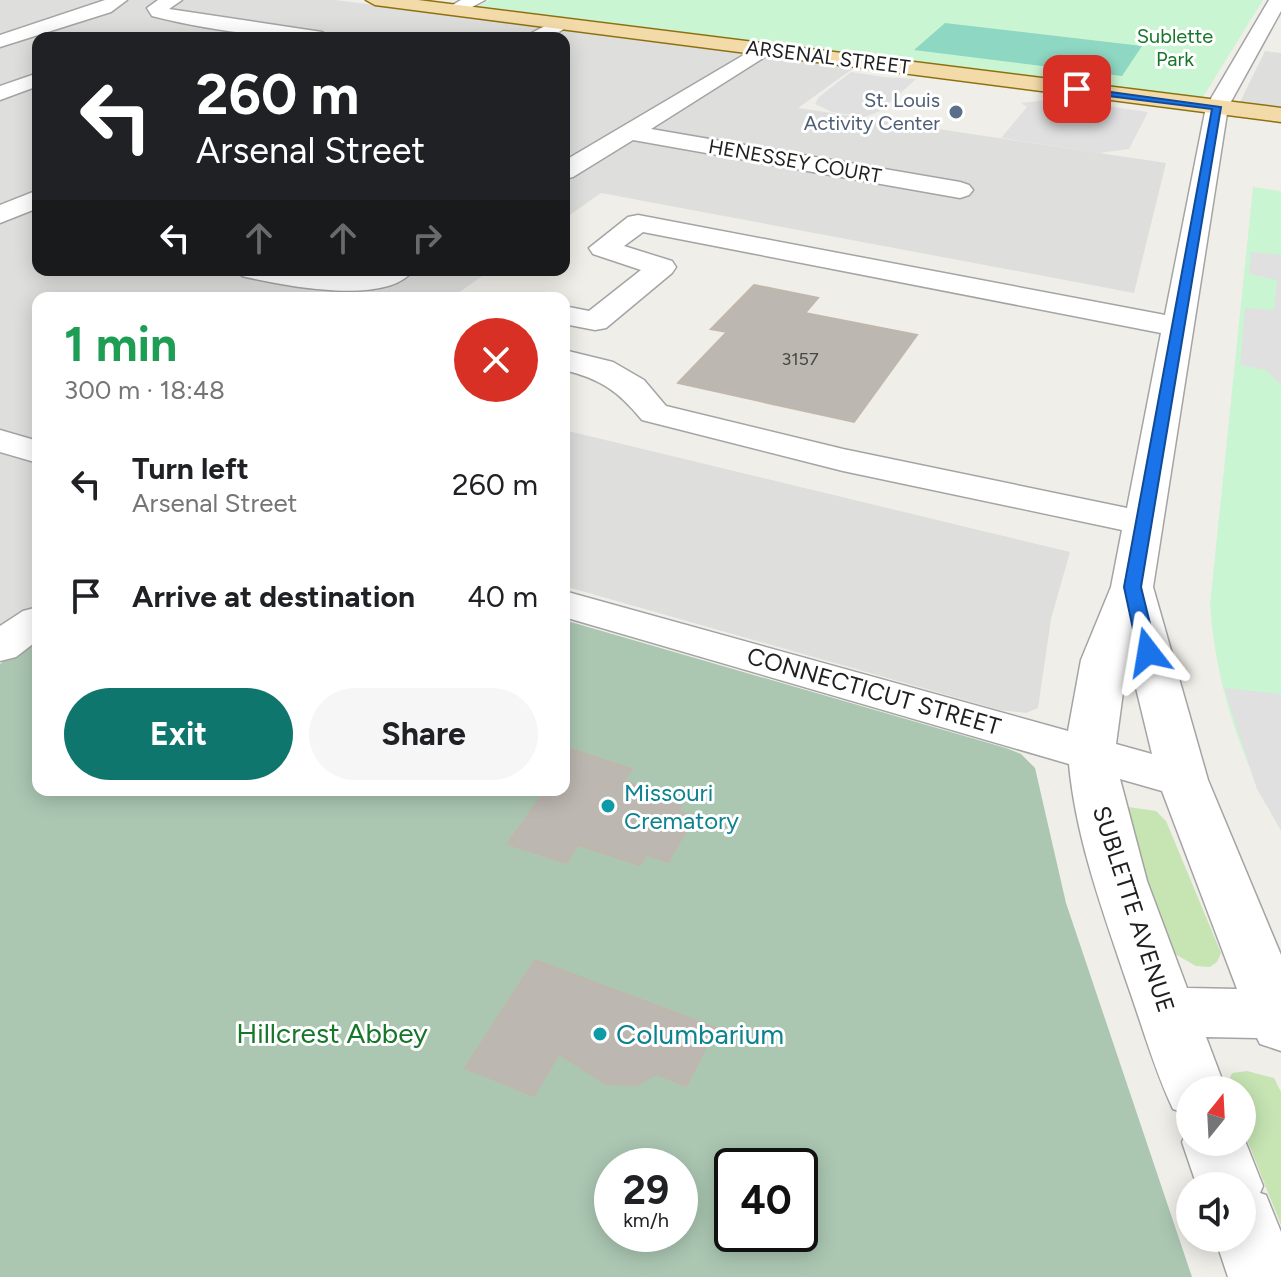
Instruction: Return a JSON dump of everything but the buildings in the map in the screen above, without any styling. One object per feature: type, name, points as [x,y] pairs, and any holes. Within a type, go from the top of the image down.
[{"type":"main road","name":"ARSENAL STREET","points":[[375,0],[1281,115]]},
{"type":"street","points":[[0,41],[105,8],[118,0]]},
{"type":"street","points":[[173,0],[156,8],[158,12],[196,21],[278,32]]},
{"type":"street","points":[[453,10],[476,0]]},
{"type":"street","name":"SUBLETTE AVENUE","points":[[1190,1076],[1120,881],[1096,788],[1091,734],[1103,660],[1132,587],[1217,107],[1278,0]]},
{"type":"street","points":[[167,32],[196,21]]},
{"type":"street","points":[[544,32],[560,24]]},
{"type":"street","points":[[1249,47],[1273,50]]},
{"type":"street","points":[[570,168],[764,49]]},
{"type":"street","points":[[0,93],[32,81]]},
{"type":"street","name":"HENESSEY COURT","points":[[630,132],[960,190]]},
{"type":"street","points":[[0,215],[32,201]]},
{"type":"street","points":[[570,316],[595,321],[662,267],[603,248],[638,223],[1178,327]]},
{"type":"street","points":[[283,276],[309,281],[360,282],[380,276]]},
{"type":"street","points":[[570,361],[601,369],[632,387],[654,413],[843,460],[1144,523]]},
{"type":"street","points":[[0,441],[32,450]]},
{"type":"street","name":"SUBLETTE AVENUE","points":[[1132,587],[1183,780],[1279,1018]]},
{"type":"street","name":"CONNECTICUT STREET","points":[[570,606],[1183,780]]},
{"type":"street","points":[[0,647],[32,624]]},
{"type":"street","points":[[1166,1012],[1279,1018]]},
{"type":"street","points":[[1254,1252],[1263,1277]]},
{"type":"shaded area","points":[[0,0],[335,0],[855,67],[798,108],[1166,163],[1134,293],[601,193],[570,215],[570,32],[32,32],[32,276],[482,276],[460,292],[32,292],[32,617],[0,640]]},
{"type":"shaded area","points":[[1265,51],[1281,53],[1281,109],[1240,102]]},
{"type":"shaded area","points":[[851,72],[916,79],[880,111],[865,117],[832,112],[815,104],[819,97]]},
{"type":"shaded area","points":[[1055,99],[1148,112],[1129,149],[1099,153],[1001,138],[1027,107],[1021,103]]},
{"type":"shaded area","points":[[1251,252],[1281,255],[1281,385],[1266,370],[1240,365],[1245,308],[1274,310],[1277,280],[1249,274]]},
{"type":"shaded area","points":[[570,431],[1070,552],[1051,619],[1038,708],[1026,713],[1000,710],[570,588]]},
{"type":"shaded area","points":[[1224,688],[1281,694],[1281,830],[1257,789]]},
{"type":"green space","name":"Sublette Park","points":[[490,0],[1263,0],[1203,97],[1198,98],[478,6]]},
{"type":"green space","points":[[945,23],[1142,46],[1122,76],[914,50]]},
{"type":"green space","points":[[1253,187],[1281,191],[1281,831],[1254,778],[1233,722],[1218,664],[1210,605]]},
{"type":"green space","name":"Hillcrest Abbey","points":[[570,622],[1006,748],[1021,754],[1035,768],[1066,903],[1176,1230],[1176,1252],[1184,1252],[1192,1277],[0,1277],[0,664],[32,640],[32,796],[570,796]]},
{"type":"green space","points":[[1128,807],[1156,811],[1166,821],[1221,953],[1217,962],[1210,967],[1196,966],[1175,954],[1145,886],[1123,813]]},
{"type":"green space","points":[[1247,1071],[1274,1078],[1281,1092],[1281,1225],[1254,1156],[1256,1156],[1256,1076],[1231,1076],[1232,1073]]},
{"type":"place","name":"St. Louis Activity Center","points":[[956,112]]},
{"type":"place","name":"Missouri Crematory","points":[[608,806]]},
{"type":"place","name":"Columbarium","points":[[600,1034]]},
{"type":"route","points":[[1077,89],[1217,107],[1132,587],[1148,652]]}]
